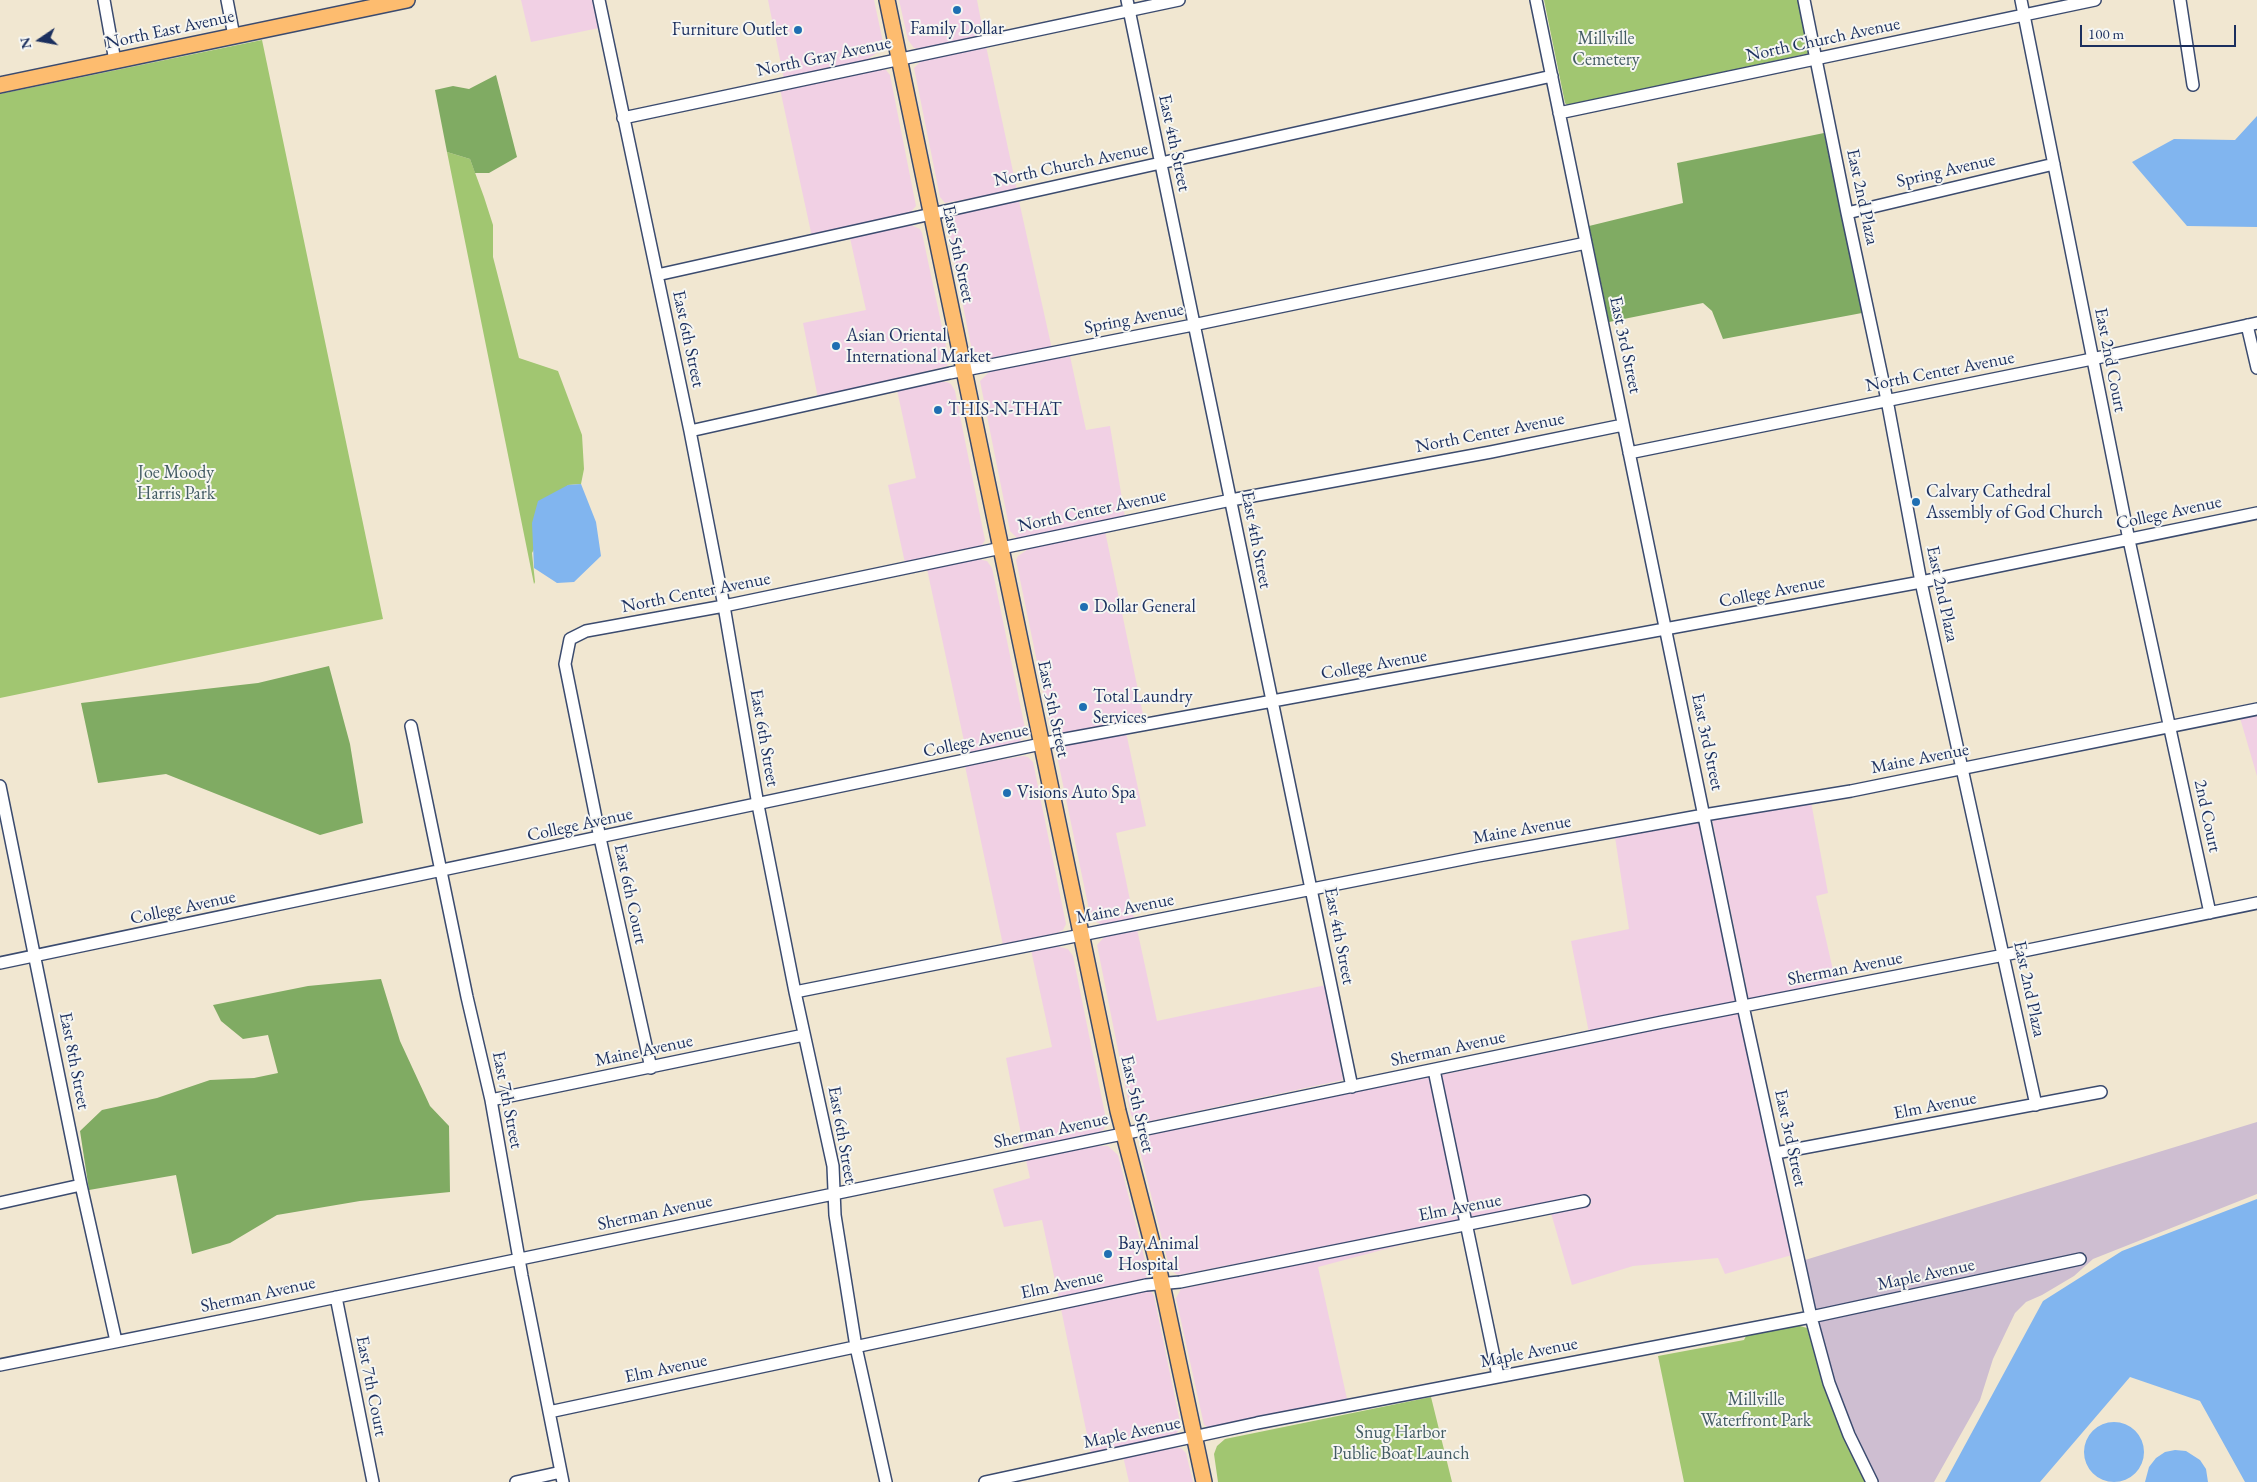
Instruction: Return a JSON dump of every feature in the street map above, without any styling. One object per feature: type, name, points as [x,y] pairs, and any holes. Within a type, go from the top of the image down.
[{"type":"main road","name":"East 5th Street","points":[[887,0],[1081,935],[1124,1134],[1162,1284],[1204,1482]]},
{"type":"main road","name":"North East Avenue","points":[[0,84],[401,1]]},
{"type":"street","points":[[104,0],[115,61]]},
{"type":"street","points":[[227,0],[234,36]]},
{"type":"street","name":"East 6th Street","points":[[599,0],[622,118],[690,431],[724,606],[758,805],[795,992],[833,1166],[835,1215],[856,1347],[886,1482]]},
{"type":"street","name":"North Gray Avenue","points":[[622,118],[899,59],[1128,5],[1179,0]]},
{"type":"street","name":"East 3rd Street","points":[[1536,0],[1743,1006],[1811,1317],[1829,1383],[1849,1435],[1872,1482]]},
{"type":"street","name":"East 2nd Plaza","points":[[1804,0],[1846,213],[1888,400],[1921,582],[2036,1105]]},
{"type":"street","name":"East 2nd Court","points":[[2021,0],[2129,540],[2170,726]]},
{"type":"street","name":"North Church Avenue","points":[[1559,113],[2095,0]]},
{"type":"street","points":[[2180,0],[2193,85]]},
{"type":"street","name":"East 4th Street","points":[[1128,5],[1352,1086]]},
{"type":"street","name":"North Church Avenue","points":[[657,275],[1552,76]]},
{"type":"street","name":"Spring Avenue","points":[[1846,213],[2054,164]]},
{"type":"street","name":"Spring Avenue","points":[[690,431],[964,371],[1586,243]]},
{"type":"street","points":[[2252,324],[2257,368]]},
{"type":"street","name":"North Center Avenue","points":[[1629,453],[2092,359],[2252,324]]},
{"type":"street","name":"North Center Avenue","points":[[570,639],[586,631],[724,606],[1230,500],[1491,452],[1624,425]]},
{"type":"street","name":"College Avenue","points":[[0,964],[1042,745],[1921,582],[2257,513]]},
{"type":"street","name":"East 6th Court","points":[[570,639],[565,664],[600,838],[651,1068]]},
{"type":"street","name":"Maine Avenue","points":[[795,992],[1478,856],[1704,815],[1851,791],[2257,709]]},
{"type":"street","name":"East 7th Street","points":[[411,726],[443,872],[467,997],[491,1100],[519,1259],[562,1477]]},
{"type":"street","name":"2nd Court","points":[[2170,726],[2210,913]]},
{"type":"street","name":"East 8th Street","points":[[0,786],[81,1185],[116,1341]]},
{"type":"street","name":"Sherman Avenue","points":[[0,1365],[1352,1086],[1743,1006],[2004,956],[2257,903]]},
{"type":"street","name":"Maine Avenue","points":[[491,1100],[804,1035]]},
{"type":"street","points":[[1434,1070],[1498,1376]]},
{"type":"street","name":"Elm Avenue","points":[[1776,1153],[2101,1092]]},
{"type":"street","points":[[0,1203],[81,1185]]},
{"type":"street","name":"Elm Avenue","points":[[549,1412],[1136,1288],[1584,1201]]},
{"type":"street","name":"Maple Avenue","points":[[985,1482],[1194,1437],[1498,1376],[1811,1317],[2080,1259]]},
{"type":"street","name":"East 7th Court","points":[[336,1297],[372,1482]]},
{"type":"street","points":[[516,1482],[562,1477]]},
{"type":"shaded area","points":[[521,0],[593,0],[599,28],[531,42]]},
{"type":"shaded area","points":[[768,0],[874,0],[883,42],[882,50],[864,61],[784,79]]},
{"type":"shaded area","points":[[899,0],[977,0],[984,36],[922,49],[914,48],[908,40]]},
{"type":"shaded area","points":[[986,46],[1017,190],[945,203],[940,197],[914,68],[923,59]]},
{"type":"shaded area","points":[[879,69],[886,70],[890,75],[916,206],[909,214],[812,237],[780,89]]},
{"type":"shaded area","points":[[1019,201],[1052,349],[988,361],[973,356],[947,225],[953,217],[959,214]]},
{"type":"shaded area","points":[[911,225],[920,229],[922,233],[949,360],[947,366],[818,398],[803,323],[866,310],[850,238]]},
{"type":"shaded area","points":[[1070,356],[1086,430],[1110,426],[1125,517],[1017,538],[1010,531],[980,381],[991,370]]},
{"type":"shaded area","points":[[934,382],[947,382],[951,384],[955,391],[985,540],[982,545],[971,549],[905,563],[888,485],[916,478],[897,390]]},
{"type":"shaded area","points":[[1105,531],[1144,719],[1076,732],[1059,733],[1054,731],[1050,725],[1016,560],[1018,556],[1031,547]]},
{"type":"shaded area","points":[[978,559],[987,561],[992,568],[1026,733],[1019,743],[967,755],[927,569]]},
{"type":"shaded area","points":[[2257,715],[2257,776],[2240,718]]},
{"type":"shaded area","points":[[1126,732],[1146,826],[1116,833],[1134,919],[1102,925],[1091,919],[1057,756],[1060,750],[1071,743]]},
{"type":"shaded area","points":[[1023,756],[1028,757],[1033,762],[1066,924],[1063,930],[1057,933],[1003,945],[965,766]]},
{"type":"shaded area","points":[[1811,802],[1828,893],[1816,896],[1836,983],[1749,1000],[1712,819]]},
{"type":"shaded area","points":[[1700,821],[1737,1002],[1589,1033],[1571,941],[1629,929],[1615,837]]},
{"type":"shaded area","points":[[1137,929],[1157,1021],[1326,985],[1343,1080],[1141,1123],[1136,1122],[1131,1115],[1097,945],[1105,936]]},
{"type":"shaded area","points":[[1056,946],[1068,949],[1073,956],[1107,1124],[1103,1130],[1095,1134],[1024,1149],[1006,1058],[1052,1047],[1031,950]]},
{"type":"shaded area","points":[[1740,1012],[1792,1255],[1725,1274],[1718,1258],[1633,1266],[1572,1285],[1551,1213],[1591,1205],[1589,1195],[1472,1218],[1441,1075]]},
{"type":"shaded area","points":[[1429,1077],[1460,1221],[1178,1275],[1170,1270],[1140,1151],[1145,1139],[1151,1135],[1198,1124]]},
{"type":"shaded area","points":[[2257,1122],[2257,1194],[2093,1259],[2074,1276],[2026,1302],[2015,1313],[1993,1359],[1980,1400],[1934,1482],[1879,1482],[1854,1432],[1830,1370],[1819,1321],[2086,1263],[2085,1253],[1816,1311],[1805,1260]]},
{"type":"shaded area","points":[[1097,1146],[1108,1146],[1118,1155],[1149,1276],[1142,1281],[1059,1299],[1042,1220],[1004,1227],[993,1189],[1030,1178],[1026,1160]]},
{"type":"shaded area","points":[[1431,1237],[1318,1267],[1347,1399],[1209,1428],[1204,1425],[1176,1298],[1181,1289]]},
{"type":"shaded area","points":[[1151,1291],[1154,1296],[1181,1427],[1176,1434],[1169,1438],[1091,1454],[1061,1309]]},
{"type":"shaded area","points":[[1171,1447],[1181,1448],[1186,1453],[1193,1482],[1129,1482],[1123,1456]]},
{"type":"green space","name":"Millville Cemetery","points":[[1544,0],[1799,0],[1810,53],[1568,106],[1565,103]]},
{"type":"green space","name":"Joe Moody Harris Park","points":[[262,40],[383,619],[0,698],[0,94]]},
{"type":"green space","points":[[496,75],[517,157],[489,173],[475,173],[470,159],[447,152],[435,90],[453,86],[469,89]]},
{"type":"green space","points":[[1824,133],[1862,313],[1723,339],[1712,311],[1703,303],[1609,322],[1589,226],[1683,203],[1677,163]]},
{"type":"green space","points":[[447,152],[470,159],[484,197],[493,225],[493,257],[519,358],[558,371],[582,435],[584,469],[581,484],[568,485],[532,553],[534,584]]},
{"type":"green space","points":[[329,666],[350,744],[363,823],[320,835],[166,774],[98,783],[81,703],[258,683]]},
{"type":"green space","points":[[381,979],[400,1041],[430,1106],[449,1126],[450,1192],[360,1201],[277,1215],[230,1243],[192,1254],[176,1175],[89,1190],[80,1131],[102,1110],[157,1098],[210,1080],[254,1078],[278,1073],[268,1035],[243,1039],[221,1021],[213,1005],[308,986]]},
{"type":"green space","name":"Millville Waterfront Park","points":[[1797,1325],[1807,1328],[1835,1417],[1867,1482],[1684,1482],[1658,1356],[1744,1340],[1746,1336]]},
{"type":"green space","name":"Snug Harbor Public Boat Launch","points":[[1431,1397],[1452,1482],[1218,1482],[1214,1454],[1217,1446],[1225,1439]]},
{"type":"water","points":[[2257,116],[2257,227],[2187,226],[2132,162],[2174,139],[2235,140]]},
{"type":"water","points":[[581,484],[596,522],[601,556],[574,582],[557,583],[534,568],[532,523],[538,501],[568,485]]},
{"type":"water","points":[[2257,1199],[2257,1482],[2245,1482],[2200,1401],[2130,1377],[2040,1482],[1945,1482],[2043,1301],[2122,1251]]},
{"type":"water","points":[[2108,1422],[2120,1422],[2131,1427],[2139,1435],[2144,1446],[2142,1464],[2131,1477],[2120,1482],[2108,1482],[2097,1477],[2089,1469],[2084,1458],[2084,1446],[2089,1435],[2097,1427]]},
{"type":"water","points":[[2175,1450],[2186,1451],[2200,1460],[2206,1469],[2208,1482],[2145,1482],[2149,1467],[2156,1458],[2165,1452]]},
{"type":"place","name":"Family Dollar","points":[[957,10]]},
{"type":"place","name":"Furniture Outlet","points":[[798,30]]},
{"type":"place","name":"Asian Oriental International Market","points":[[836,346]]},
{"type":"place","name":"THIS-N-THAT","points":[[938,410]]},
{"type":"place","name":"Calvary Cathedral Assembly of God Church","points":[[1916,502]]},
{"type":"place","name":"Dollar General","points":[[1084,607]]},
{"type":"place","name":"Total Laundry Services","points":[[1083,707]]},
{"type":"place","name":"Visions Auto Spa","points":[[1007,793]]},
{"type":"place","name":"Bay Animal Hospital","points":[[1108,1254]]}]
